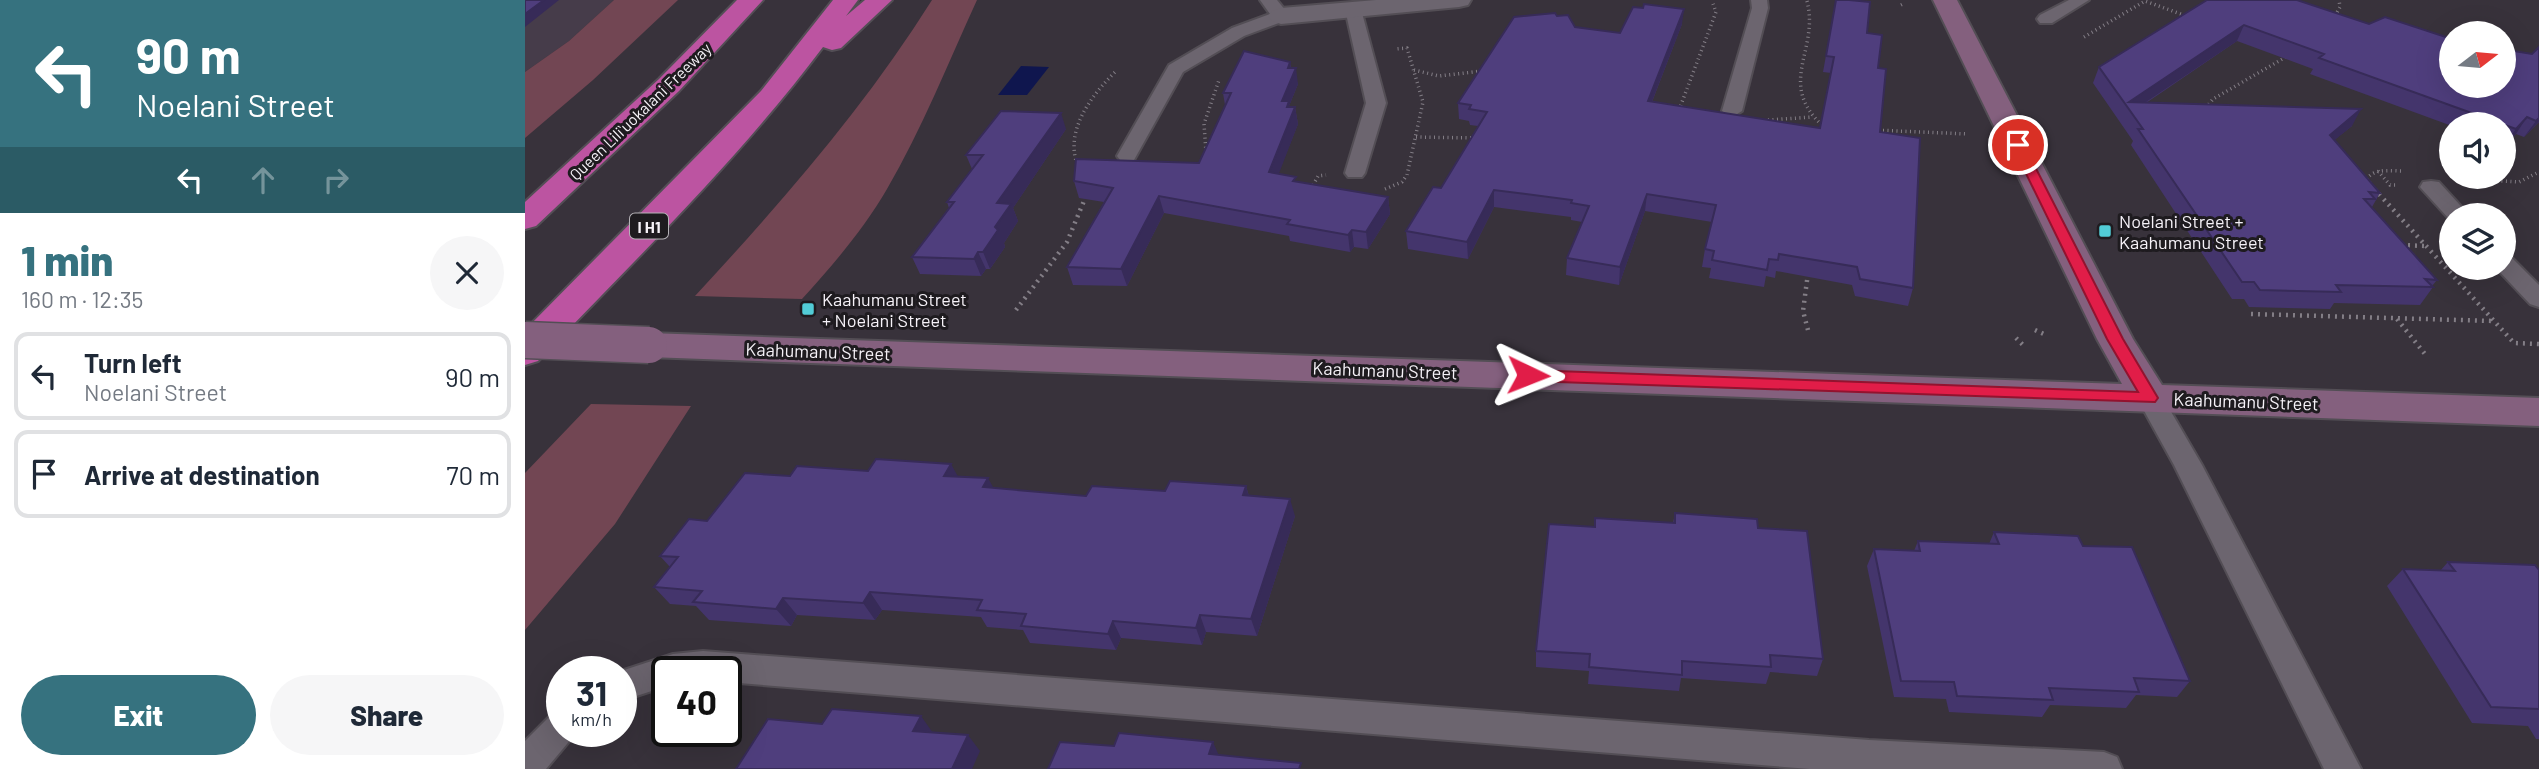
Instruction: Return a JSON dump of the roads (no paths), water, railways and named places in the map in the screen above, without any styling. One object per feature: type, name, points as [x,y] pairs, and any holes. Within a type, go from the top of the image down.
[{"type":"highway","name":"Queen Liliʻuokalani Freeway","points":[[525,219],[635,119],[751,0]]},
{"type":"highway","name":"I H1","points":[[525,352],[771,97],[846,0]]},
{"type":"highway","points":[[771,97],[880,0]]},
{"type":"street","points":[[1274,8],[1353,9],[1459,0]]},
{"type":"street","points":[[1945,0],[2115,339],[2150,398]]},
{"type":"street","name":"Kaahumanu Street","points":[[525,340],[2539,411]]},
{"type":"lane","points":[[1732,111],[1761,8],[1759,0]]},
{"type":"lane","points":[[2050,0],[2075,3]]},
{"type":"lane","points":[[2046,19],[2075,3]]},
{"type":"lane","points":[[1127,156],[1176,69],[1274,8]]},
{"type":"lane","points":[[1353,9],[1376,103],[1355,173]]},
{"type":"lane","points":[[2431,187],[2446,203]]},
{"type":"lane","points":[[2516,275],[2539,299]]},
{"type":"lane","points":[[2150,398],[2188,465],[2343,769]]},
{"type":"lane","points":[[637,681],[673,670],[703,667],[1869,757],[2104,769]]},
{"type":"lane","points":[[525,766],[546,744]]},
{"type":"place","name":"Noelani Street + Kaahumanu Street","points":[[2105,231]]},
{"type":"place","name":"Kaahumanu Street + Noelani Street","points":[[808,309]]}]
